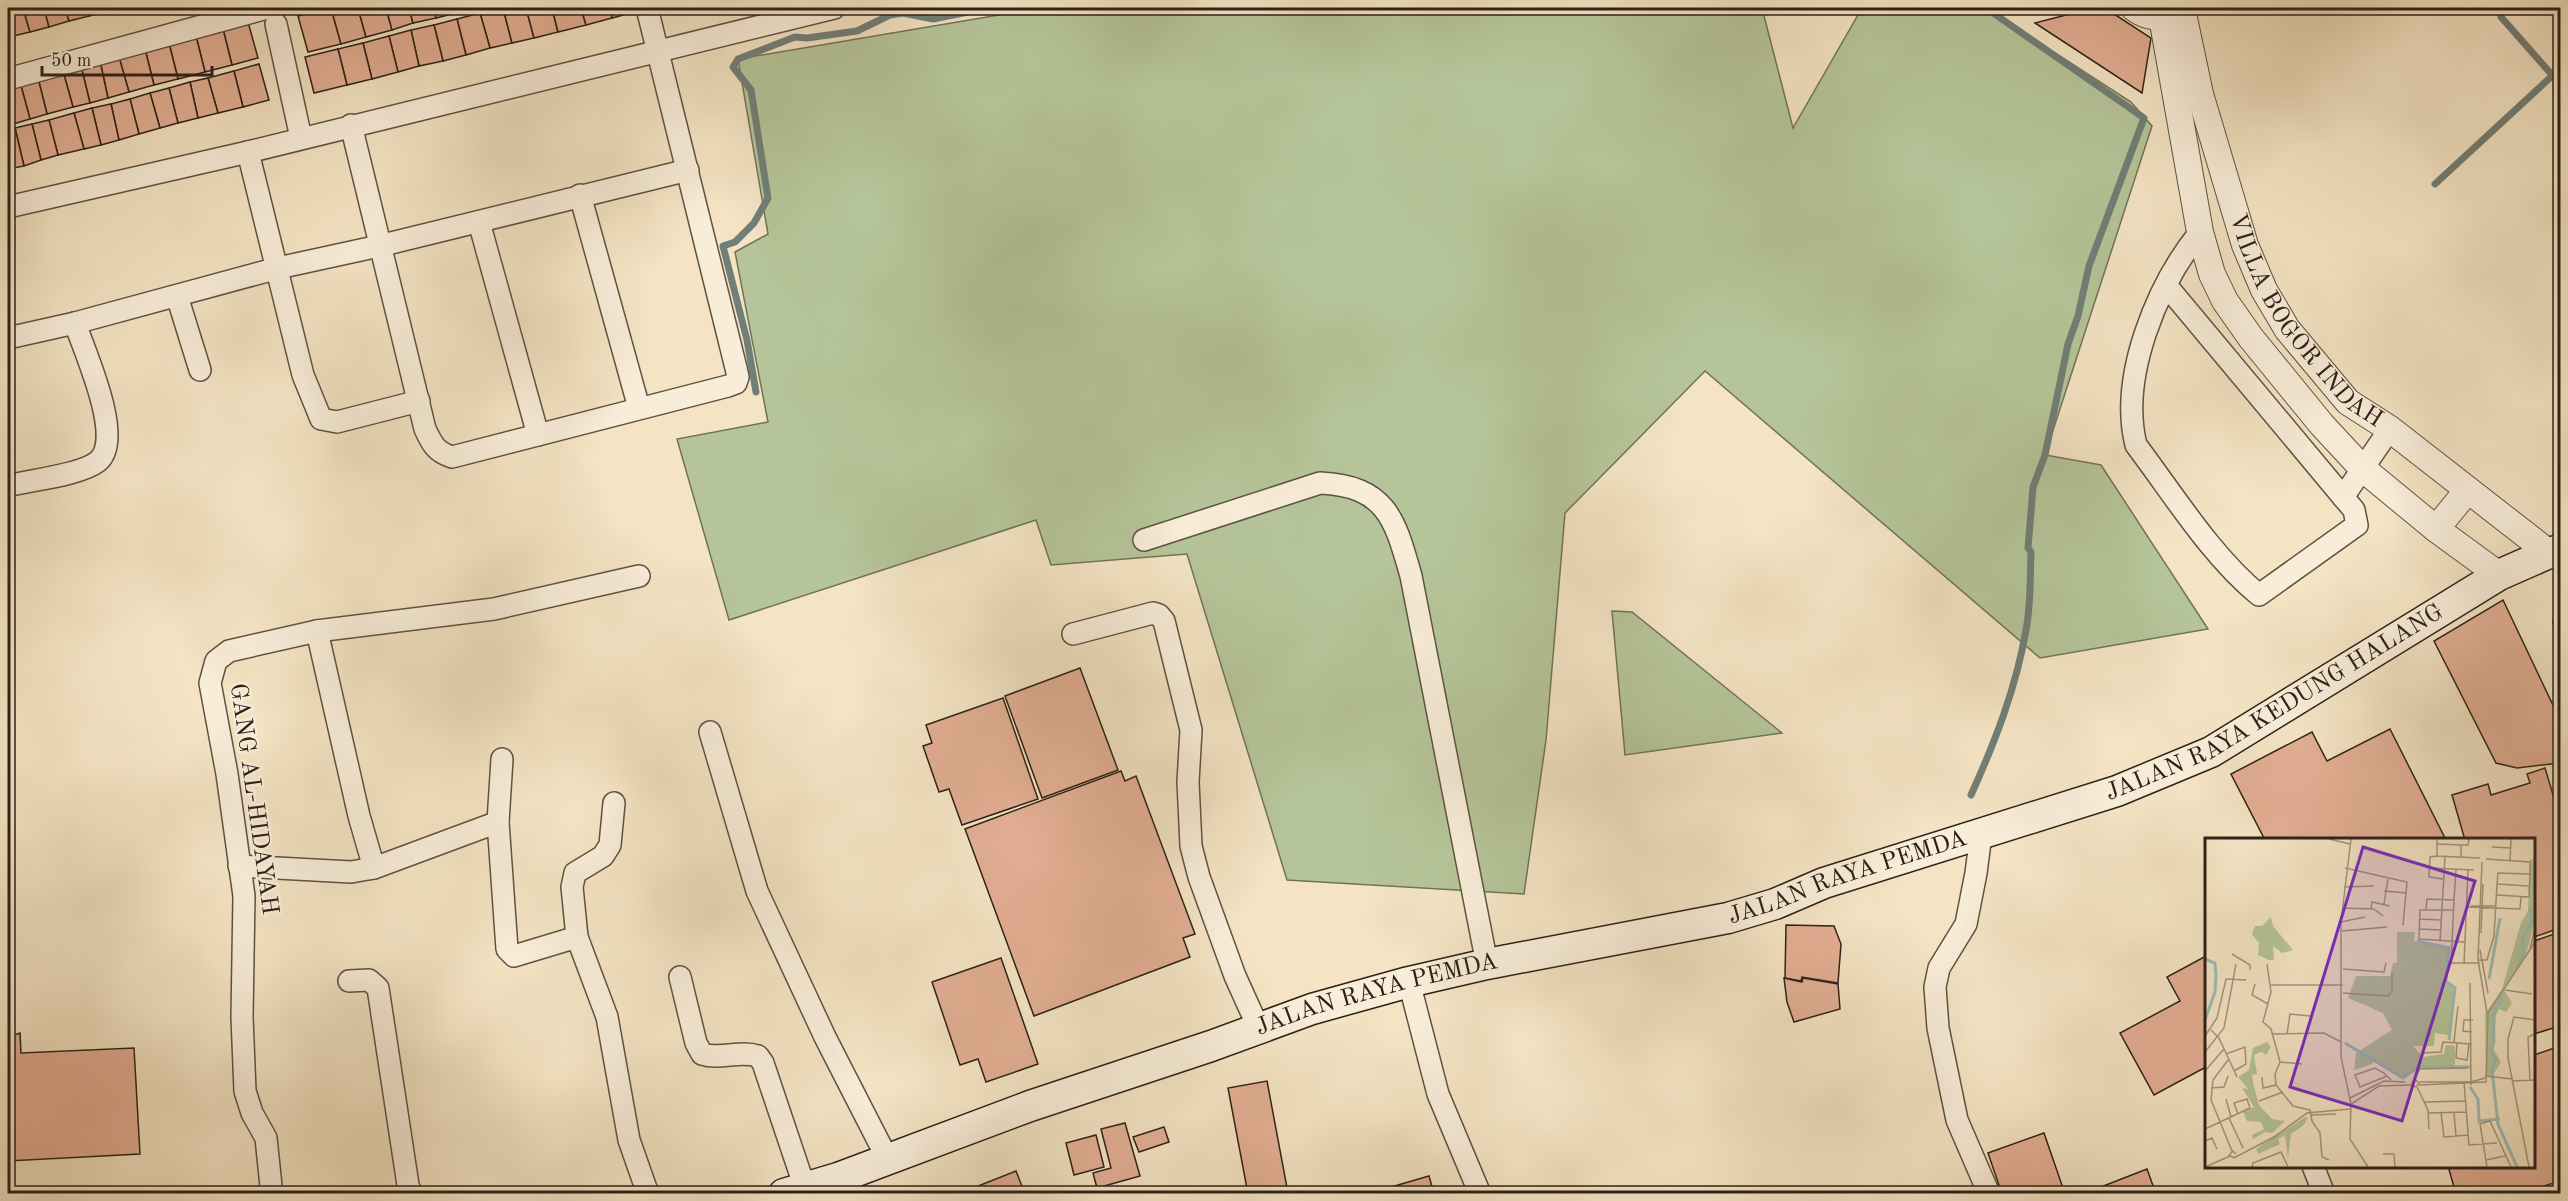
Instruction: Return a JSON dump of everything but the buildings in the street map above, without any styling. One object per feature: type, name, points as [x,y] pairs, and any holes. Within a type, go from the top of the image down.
[{"type":"main road","name":"JALAN RAYA KEDUNG HALANG","points":[[1980,834],[2117,791],[2211,752],[2499,575],[2555,551]]},
{"type":"main road","name":"JALAN RAYA PEMDA","points":[[794,1191],[888,1160],[1030,1106],[1259,1029],[1311,1009],[1409,982],[1487,964],[1728,918],[1775,904],[1824,883],[1980,834]]},
{"type":"street","points":[[351,125],[425,429],[433,447],[443,454],[452,457],[736,383],[738,377],[647,8]]},
{"type":"street","points":[[8,207],[248,152],[834,8]]},
{"type":"street","name":"VILLA BOGOR INDAH","points":[[2134,8],[2144,14],[2176,11],[2188,97],[2200,232],[2212,274],[2225,301],[2244,329],[2322,426],[2362,468],[2436,529],[2499,575]]},
{"type":"street","points":[[8,79],[270,11],[301,138]]},
{"type":"street","name":"VILLA BOGOR INDAH","points":[[2188,97],[2264,290],[2287,329],[2348,402],[2390,429],[2468,491],[2555,551]]},
{"type":"street","points":[[248,152],[303,375],[321,419],[337,423],[419,401]]},
{"type":"street","points":[[8,338],[75,323],[278,268],[379,246],[688,170]]},
{"type":"street","points":[[580,195],[639,408]]},
{"type":"street","points":[[479,222],[538,435]]},
{"type":"street","points":[[2166,285],[2354,510],[2357,525],[2259,595],[2245,584],[2218,553],[2136,445],[2130,425],[2133,384],[2150,323],[2166,285],[2182,254],[2200,232]]},
{"type":"street","points":[[177,296],[200,370]]},
{"type":"street","points":[[9,480],[85,468],[98,462],[107,450],[107,419],[75,323]]},
{"type":"street","points":[[2343,497],[2390,429]]},
{"type":"street","points":[[1144,540],[1320,483],[1338,484],[1369,495],[1386,510],[1397,528],[1411,576],[1487,964]]},
{"type":"street","points":[[2436,529],[2468,491]]},
{"type":"street","name":"GANG AL-HIDAYAH","points":[[268,1194],[272,1186],[266,1138],[252,1113],[245,1090],[242,1017],[246,915],[227,774],[210,683],[216,661],[229,651],[317,631],[494,609],[639,576]]},
{"type":"street","points":[[1073,634],[1153,613],[1159,615],[1164,621],[1191,729],[1188,801],[1191,846],[1199,877],[1231,965],[1259,1029]]},
{"type":"street","points":[[317,631],[359,816],[374,868]]},
{"type":"street","points":[[710,732],[757,891],[771,927],[888,1160]]},
{"type":"street","points":[[502,759],[498,822],[506,944],[509,953],[514,956],[577,937]]},
{"type":"street","points":[[614,803],[610,844],[603,856],[575,873],[572,887],[577,937],[607,1017],[629,1140],[648,1194]]},
{"type":"street","points":[[239,866],[328,873],[374,868],[498,822]]},
{"type":"street","points":[[1980,834],[1976,873],[1966,924],[1939,968],[1935,987],[1938,1028],[1957,1120],[1989,1194]]},
{"type":"street","points":[[680,977],[696,1043],[702,1054],[711,1057],[750,1053],[758,1056],[763,1063],[794,1191]]},
{"type":"street","points":[[349,981],[369,980],[378,988],[411,1194]]},
{"type":"street","points":[[1409,982],[1438,1094],[1480,1194]]},
{"type":"street","points":[[2313,1168],[2324,1194]]},
{"type":"green space","points":[[1040,8],[1762,8],[1793,128],[1862,8],[1986,8],[2131,102],[2152,126],[2045,455],[2101,465],[2208,629],[2040,658],[1705,371],[1565,513],[1546,740],[1524,894],[1287,880],[1187,554],[1051,565],[1036,520],[729,620],[677,439],[768,422],[735,252],[768,234],[738,59]]},
{"type":"green space","points":[[1612,611],[1632,612],[1782,733],[1625,755]]},
{"type":"waterway","points":[[756,392],[747,340],[723,246],[735,242],[754,223],[768,198],[751,90],[733,67],[738,59],[795,37],[807,38],[857,31],[890,15],[903,13],[933,19],[988,8]]},
{"type":"waterway","points":[[1971,795],[2004,714],[2022,652],[2030,601],[2031,552],[2028,548],[2033,487],[2045,455],[2068,344],[2078,316],[2089,266],[2144,118],[1986,8]]},
{"type":"waterway","points":[[2501,17],[2560,84]]},
{"type":"waterway","points":[[2435,184],[2553,75]]}]
